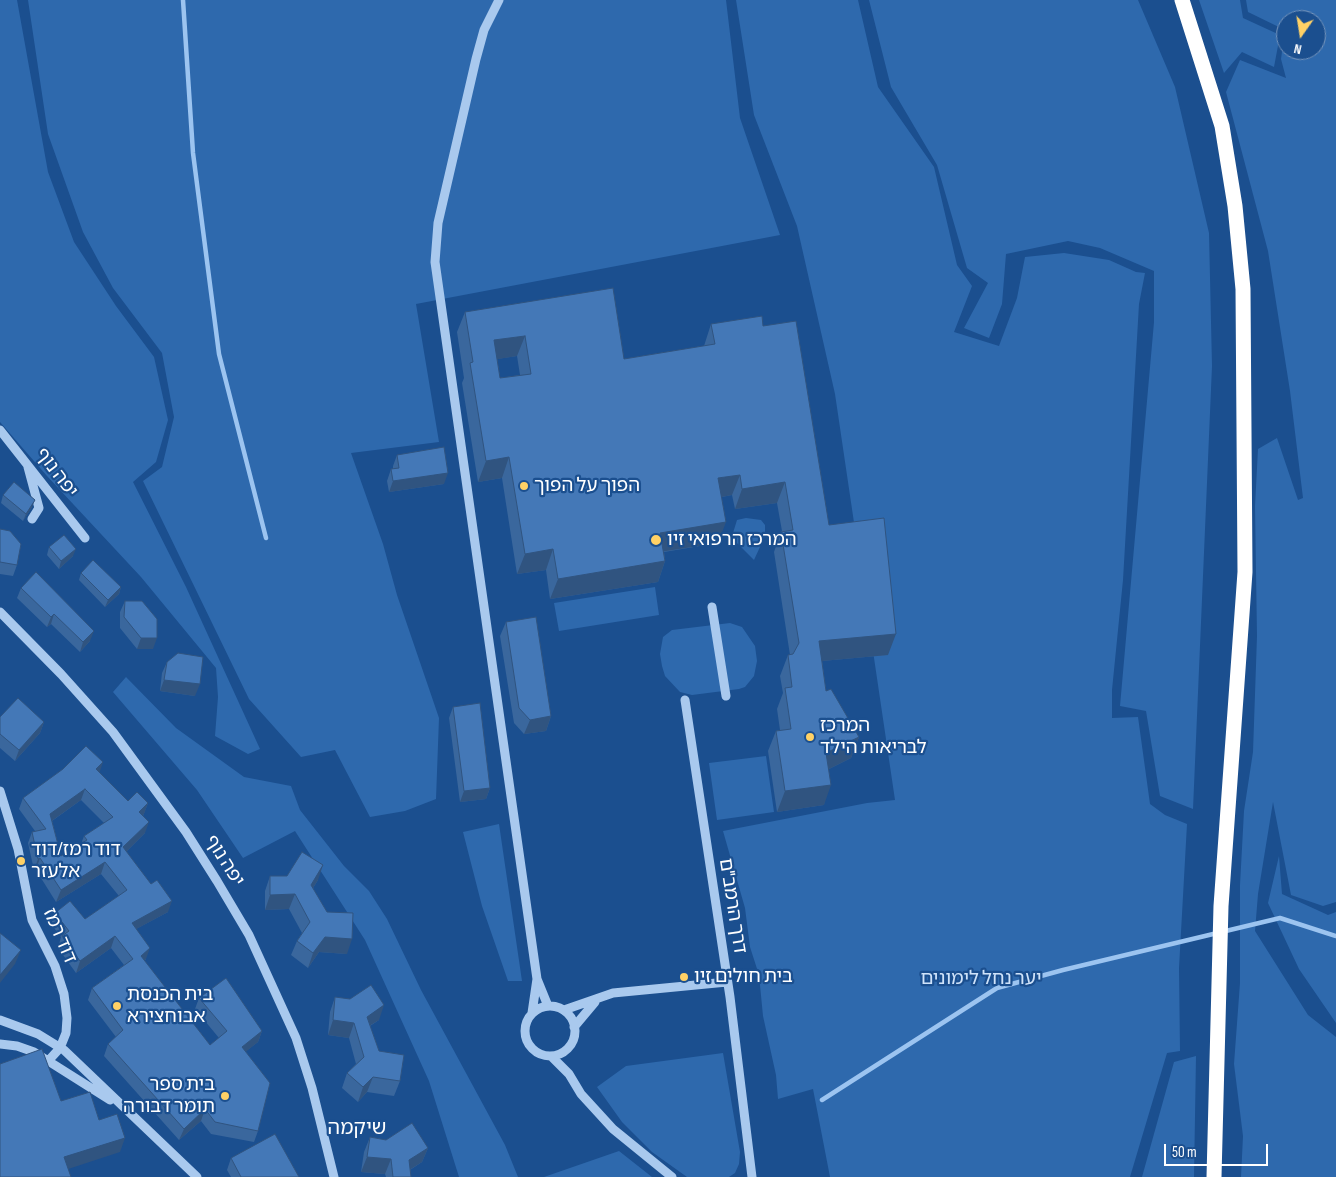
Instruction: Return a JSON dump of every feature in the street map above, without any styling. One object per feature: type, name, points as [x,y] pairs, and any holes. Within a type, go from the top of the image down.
[{"type":"highway","points":[[1182,0],[1222,126],[1235,206],[1243,289],[1245,572],[1221,906],[1214,1177]]},
{"type":"street","points":[[500,0],[484,30],[471,78],[438,223],[434,262],[537,979],[548,1006]]},
{"type":"street","name":"יפה נוף","points":[[0,430],[85,538]]},
{"type":"street","points":[[27,462],[40,508],[32,519]]},
{"type":"street","points":[[712,607],[726,696]]},
{"type":"street","name":"יפה נוף","points":[[0,612],[61,674],[113,732],[186,832],[249,935],[296,1038],[312,1088],[334,1177]]},
{"type":"street","name":"דרך הרמב\"ם","points":[[685,700],[728,982],[752,1177]]},
{"type":"street","name":"דוד רמז","points":[[0,791],[18,849],[32,920],[55,966],[64,994],[67,1018],[64,1040],[60,1048],[49,1060]]},
{"type":"street","points":[[532,1013],[537,979]]},
{"type":"street","points":[[672,1177],[613,1129],[581,1094],[569,1074],[551,1056],[534,1051],[525,1036],[527,1019],[532,1013],[548,1006],[564,1010],[595,1002],[613,994],[728,982]]},
{"type":"street","points":[[574,1027],[595,1002]]},
{"type":"street","points":[[551,1056],[564,1052],[573,1041],[574,1027],[564,1010]]},
{"type":"street","points":[[0,1020],[38,1034],[60,1048],[197,1177]]},
{"type":"street","points":[[0,1044],[17,1046],[49,1060],[126,1111]]},
{"type":"street","points":[[564,1052],[569,1074]]},
{"type":"street","name":"דרך הרמב\"ם","points":[[745,1128],[742,1142],[747,1177]]},
{"type":"street","name":"דרך הרמב\"ם","points":[[745,1128],[752,1140],[757,1177]]},
{"type":"green space","points":[[0,0],[17,0],[48,172],[74,242],[116,306],[154,357],[168,420],[156,462],[133,482],[186,587],[260,749],[248,754],[215,736],[218,697],[216,668],[141,577],[47,476],[0,422]]},
{"type":"green space","points":[[28,0],[726,0],[740,118],[780,235],[416,304],[439,442],[351,453],[383,544],[397,595],[439,718],[436,799],[405,811],[370,817],[335,750],[301,757],[249,699],[143,481],[162,467],[174,417],[162,353],[113,288],[83,232],[48,134]]},
{"type":"green space","name":"יער נחל לימונים","points":[[736,0],[858,0],[878,87],[934,167],[957,265],[972,286],[954,332],[999,346],[1017,298],[1025,257],[1064,253],[1109,260],[1136,272],[1145,273],[1139,304],[1123,580],[1112,690],[1112,718],[1138,717],[1150,804],[1165,815],[1187,824],[1179,968],[1180,1051],[1167,1053],[1130,1177],[830,1177],[813,1089],[778,1099],[776,1075],[763,1016],[759,975],[750,947],[745,908],[723,831],[867,803],[895,800],[835,394],[797,226],[754,115]]},
{"type":"green space","points":[[869,0],[1138,0],[1175,87],[1209,233],[1212,366],[1193,809],[1160,796],[1146,711],[1120,706],[1154,322],[1154,271],[1100,248],[1068,241],[1006,254],[1002,304],[989,338],[964,328],[988,283],[967,268],[937,165],[891,87]]},
{"type":"green space","points":[[1199,0],[1240,0],[1243,18],[1276,33],[1274,67],[1242,52],[1224,73]]},
{"type":"green space","points":[[1246,0],[1336,0],[1336,902],[1323,906],[1291,895],[1273,802],[1258,894],[1255,931],[1308,1015],[1336,1037],[1336,1177],[1241,1177],[1243,1136],[1234,1064],[1240,983],[1240,885],[1244,811],[1253,752],[1257,636],[1255,506],[1258,449],[1277,438],[1298,500],[1303,498],[1290,391],[1268,251],[1226,92],[1240,60],[1286,78],[1281,60],[1326,60],[1326,10],[1276,10],[1276,26],[1248,12]]},
{"type":"green space","points":[[746,518],[761,520],[765,525],[765,536],[754,560],[737,543],[733,533],[737,520]]},
{"type":"green space","points":[[655,587],[659,615],[559,631],[554,603]]},
{"type":"green space","points":[[730,623],[742,627],[755,646],[757,661],[754,676],[745,687],[739,689],[692,695],[680,692],[665,676],[660,654],[663,637],[672,630]]},
{"type":"green space","points":[[126,677],[176,728],[244,777],[291,786],[300,810],[344,866],[369,891],[387,919],[421,990],[505,1145],[518,1177],[459,1177],[429,1081],[365,940],[295,831],[243,858],[197,790],[113,692]]},
{"type":"green space","points":[[766,756],[774,812],[717,820],[709,763]]},
{"type":"green space","points":[[499,824],[522,981],[508,981],[482,906],[463,832]]},
{"type":"green space","points":[[1279,856],[1282,894],[1328,915],[1336,912],[1336,1023],[1299,969],[1268,903]]},
{"type":"green space","points":[[723,1053],[740,1152],[739,1164],[735,1173],[729,1177],[687,1177],[652,1152],[622,1122],[597,1087],[626,1066]]},
{"type":"green space","points":[[1196,1056],[1194,1177],[1142,1177],[1174,1062]]},
{"type":"green space","points":[[619,1151],[652,1177],[544,1177]]},
{"type":"building","points":[[613,288],[624,359],[715,344],[711,324],[762,316],[763,326],[796,321],[829,525],[884,518],[896,634],[819,641],[826,691],[831,689],[859,737],[826,753],[831,785],[785,791],[776,731],[791,729],[785,688],[792,687],[788,655],[793,654],[799,643],[781,532],[793,530],[785,482],[742,489],[740,475],[718,478],[726,522],[660,533],[665,561],[558,579],[553,549],[525,554],[509,457],[486,461],[470,363],[473,362],[465,312]],"holes":[[[525,336],[531,374],[500,378],[494,340]]]},
{"type":"building","points":[[444,447],[448,473],[393,481],[391,469],[399,468],[397,455]]},
{"type":"building","points":[[14,482],[35,500],[26,514],[3,495]]},
{"type":"building","points":[[0,529],[10,531],[21,544],[17,565],[0,562]]},
{"type":"building","points":[[64,535],[76,549],[61,561],[49,547]]},
{"type":"building","points":[[93,560],[121,587],[108,600],[81,573]]},
{"type":"building","points":[[36,572],[94,631],[83,642],[54,614],[51,617],[21,588]]},
{"type":"building","points":[[125,601],[142,601],[157,619],[157,638],[141,638],[124,617]]},
{"type":"building","points":[[536,617],[551,716],[530,720],[519,708],[506,622]]},
{"type":"building","points":[[178,653],[203,657],[200,684],[164,680],[167,662]]},
{"type":"building","points":[[18,698],[44,722],[19,750],[0,734],[0,717]]},
{"type":"building","points":[[480,703],[490,788],[464,791],[453,707]]},
{"type":"building","points":[[86,746],[103,762],[96,769],[128,801],[137,792],[148,803],[139,812],[149,822],[123,847],[151,884],[157,880],[172,901],[132,923],[150,948],[141,956],[210,1045],[227,1031],[199,998],[226,978],[262,1031],[242,1047],[270,1083],[258,1131],[215,1122],[205,1109],[184,1129],[108,1044],[123,1030],[92,988],[133,959],[115,936],[80,961],[62,936],[69,931],[55,913],[70,901],[85,919],[127,890],[105,862],[61,890],[40,858],[38,859],[32,832],[46,829],[23,798],[63,769]],"holes":[[[85,789],[113,817],[84,836],[87,840],[61,856],[50,814]]]},
{"type":"building","points":[[302,852],[323,865],[311,885],[327,912],[353,913],[352,939],[325,937],[313,953],[297,941],[310,922],[295,894],[270,895],[270,876],[287,876]]},
{"type":"building","points":[[0,933],[21,950],[0,975]]},
{"type":"building","points":[[371,985],[384,1005],[367,1017],[379,1051],[404,1055],[400,1081],[373,1077],[363,1087],[347,1073],[364,1057],[354,1023],[333,1020],[335,997],[350,999]]},
{"type":"building","points":[[42,1049],[61,1101],[90,1092],[99,1120],[117,1114],[125,1138],[64,1157],[71,1177],[0,1177],[0,1064]]},
{"type":"building","points":[[412,1123],[428,1148],[409,1160],[411,1177],[393,1177],[391,1159],[367,1157],[370,1137],[386,1140]]},
{"type":"building","points":[[275,1134],[299,1177],[241,1177],[231,1158]]},
{"type":"waterway","points":[[183,0],[193,153],[219,354],[266,538]]},
{"type":"waterway","points":[[822,1100],[997,988],[1063,970],[1280,918],[1336,936]]},
{"type":"place","name":"הפוך על הפוך","points":[[524,486]]},
{"type":"place","name":"המרכז הרפואי זיו","points":[[656,540]]},
{"type":"place","name":"המרכז לבריאות הילד","points":[[810,737]]},
{"type":"place","name":"דוד רמז/דוד אלעזר","points":[[21,861]]},
{"type":"place","name":"בית חולים זיו","points":[[684,977]]},
{"type":"place","name":"בית הכנסת אבוחצירא","points":[[117,1006]]},
{"type":"place","name":"בית ספר תומר דבורה","points":[[225,1096]]},
{"type":"district","name":"שיקמה","points":[[357,1129]]}]
